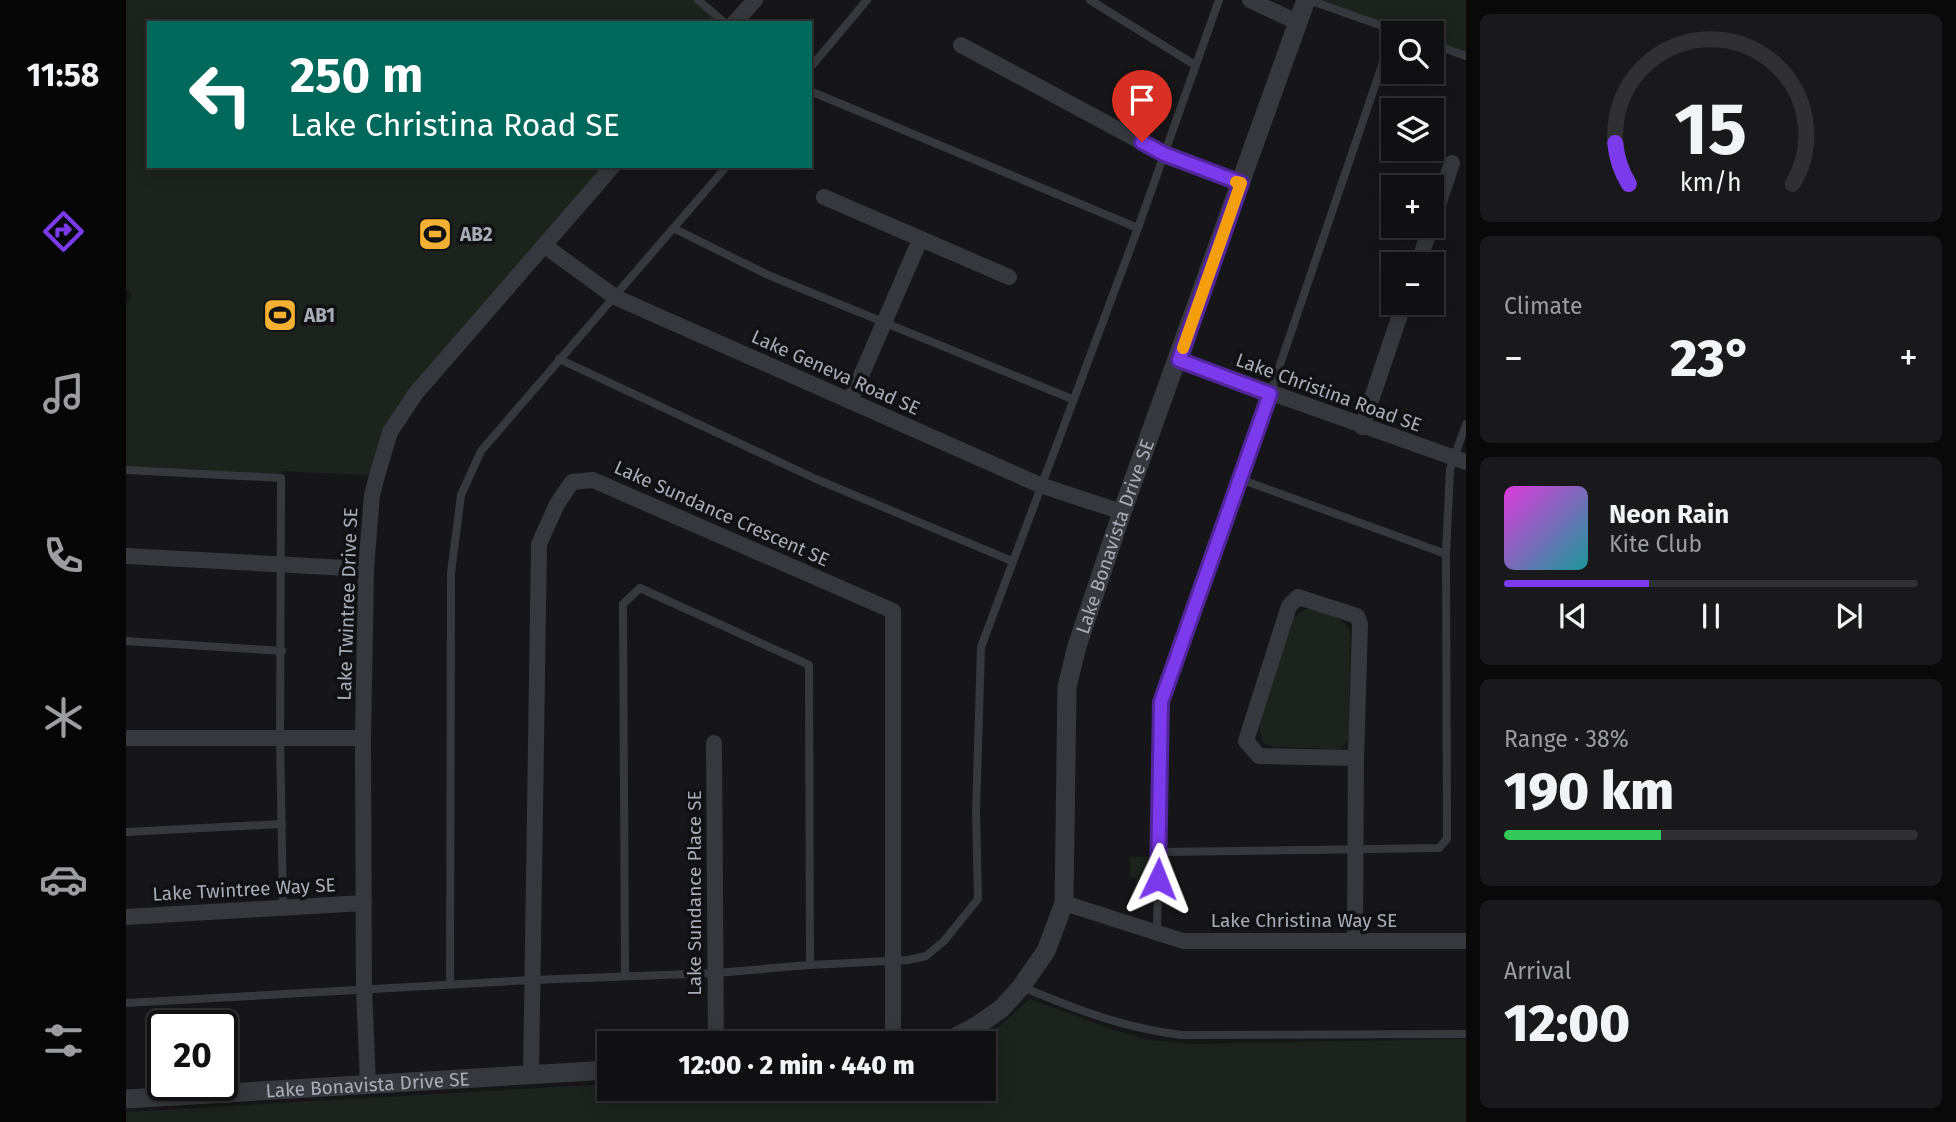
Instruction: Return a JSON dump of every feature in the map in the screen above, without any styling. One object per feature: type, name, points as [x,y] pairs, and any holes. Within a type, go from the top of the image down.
[{"type":"street","points":[[736,21],[755,0]]},
{"type":"street","points":[[1250,0],[1297,22]]},
{"type":"street","name":"Lake Bonavista Drive SE","points":[[967,1031],[1002,1008],[1021,987],[1046,951],[1064,903],[1067,687],[1077,646],[1122,512],[1307,0]]},
{"type":"street","points":[[961,45],[1164,154],[1241,183]]},
{"type":"street","points":[[1444,187],[1452,163]]},
{"type":"street","name":"Lake Twintree Drive SE","points":[[368,1084],[364,989],[363,738],[366,569],[372,495],[390,432],[416,393],[610,168]]},
{"type":"street","points":[[824,197],[1009,277]]},
{"type":"street","points":[[850,401],[920,240]]},
{"type":"street","name":"Lake Geneva Road SE","points":[[545,246],[615,297],[1040,485],[1122,512]]},
{"type":"street","points":[[1362,427],[1401,315]]},
{"type":"street","name":"Lake Christina Road SE","points":[[1179,360],[1460,460]]},
{"type":"street","name":"Lake Sundance Crescent SE","points":[[531,1075],[538,544],[557,504],[572,482],[593,480],[893,611],[893,1031]]},
{"type":"street","points":[[126,556],[366,569]]},
{"type":"street","points":[[1355,940],[1354,849],[1360,624],[1357,616],[1298,597],[1289,606],[1246,741],[1259,757],[1356,758]]},
{"type":"street","points":[[126,738],[363,738]]},
{"type":"street","name":"Lake Sundance Place SE","points":[[714,743],[716,1031]]},
{"type":"street","name":"Lake Twintree Way SE","points":[[126,917],[364,903]]},
{"type":"street","name":"Lake Christina Way SE","points":[[1064,903],[1183,941],[1466,941]]},
{"type":"street","name":"Lake Bonavista Drive SE","points":[[126,1099],[597,1071]]},
{"type":"lane","points":[[698,0],[723,21]]},
{"type":"lane","points":[[812,66],[867,0]]},
{"type":"lane","points":[[1090,0],[1195,65]]},
{"type":"lane","points":[[126,1003],[450,984],[716,973],[908,960],[926,956],[944,941],[978,899],[976,812],[981,647],[1138,228],[1219,0]]},
{"type":"lane","points":[[1307,0],[1381,27]]},
{"type":"lane","points":[[1444,48],[1466,56]]},
{"type":"lane","points":[[1156,933],[1161,702],[1381,76]]},
{"type":"lane","points":[[812,92],[1138,228]]},
{"type":"lane","points":[[450,984],[451,573],[461,495],[481,451],[725,168]]},
{"type":"lane","points":[[675,229],[768,275],[1072,399]]},
{"type":"lane","points":[[559,359],[816,479],[1012,561]]},
{"type":"lane","points":[[1159,852],[1438,848],[1447,839],[1446,554],[1450,469],[1460,460],[1466,424]]},
{"type":"lane","points":[[126,470],[281,478],[280,738],[283,907]]},
{"type":"lane","points":[[1240,479],[1446,554]]},
{"type":"lane","points":[[625,976],[624,604],[640,588],[808,665],[810,965]]},
{"type":"lane","points":[[126,641],[282,651]]},
{"type":"lane","points":[[126,832],[282,824]]},
{"type":"lane","points":[[1021,987],[1096,1017],[1181,1035],[1466,1034]]},
{"type":"shaded area","points":[[126,0],[698,0],[723,21],[147,21],[147,168],[611,168],[417,393],[377,476],[282,471],[281,478],[126,470],[126,305],[132,294],[126,288]]},
{"type":"shaded area","points":[[1309,0],[1466,0],[1466,56],[1444,48],[1444,21],[1381,21],[1381,26]]},
{"type":"shaded area","points":[[1307,609],[1332,615],[1343,621],[1350,631],[1349,740],[1340,749],[1274,747],[1265,744],[1261,735],[1263,706],[1293,619]]},
{"type":"shaded area","points":[[1130,857],[1149,857],[1149,884],[1137,885],[1135,877],[1130,877]]},
{"type":"shaded area","points":[[1030,999],[1114,1030],[1150,1040],[1193,1044],[1466,1039],[1466,1122],[126,1122],[126,1112],[597,1085],[597,1101],[996,1101],[996,1031],[992,1031]]},
{"type":"slow traffic","points":[[1183,348],[1241,183],[1236,182]]},
{"type":"place","name":"AB2","points":[[435,234]]},
{"type":"place","name":"AB1","points":[[280,315]]},
{"type":"route","points":[[1142,142],[1164,154],[1241,183],[1179,360],[1270,394],[1161,702],[1158,879]]}]
